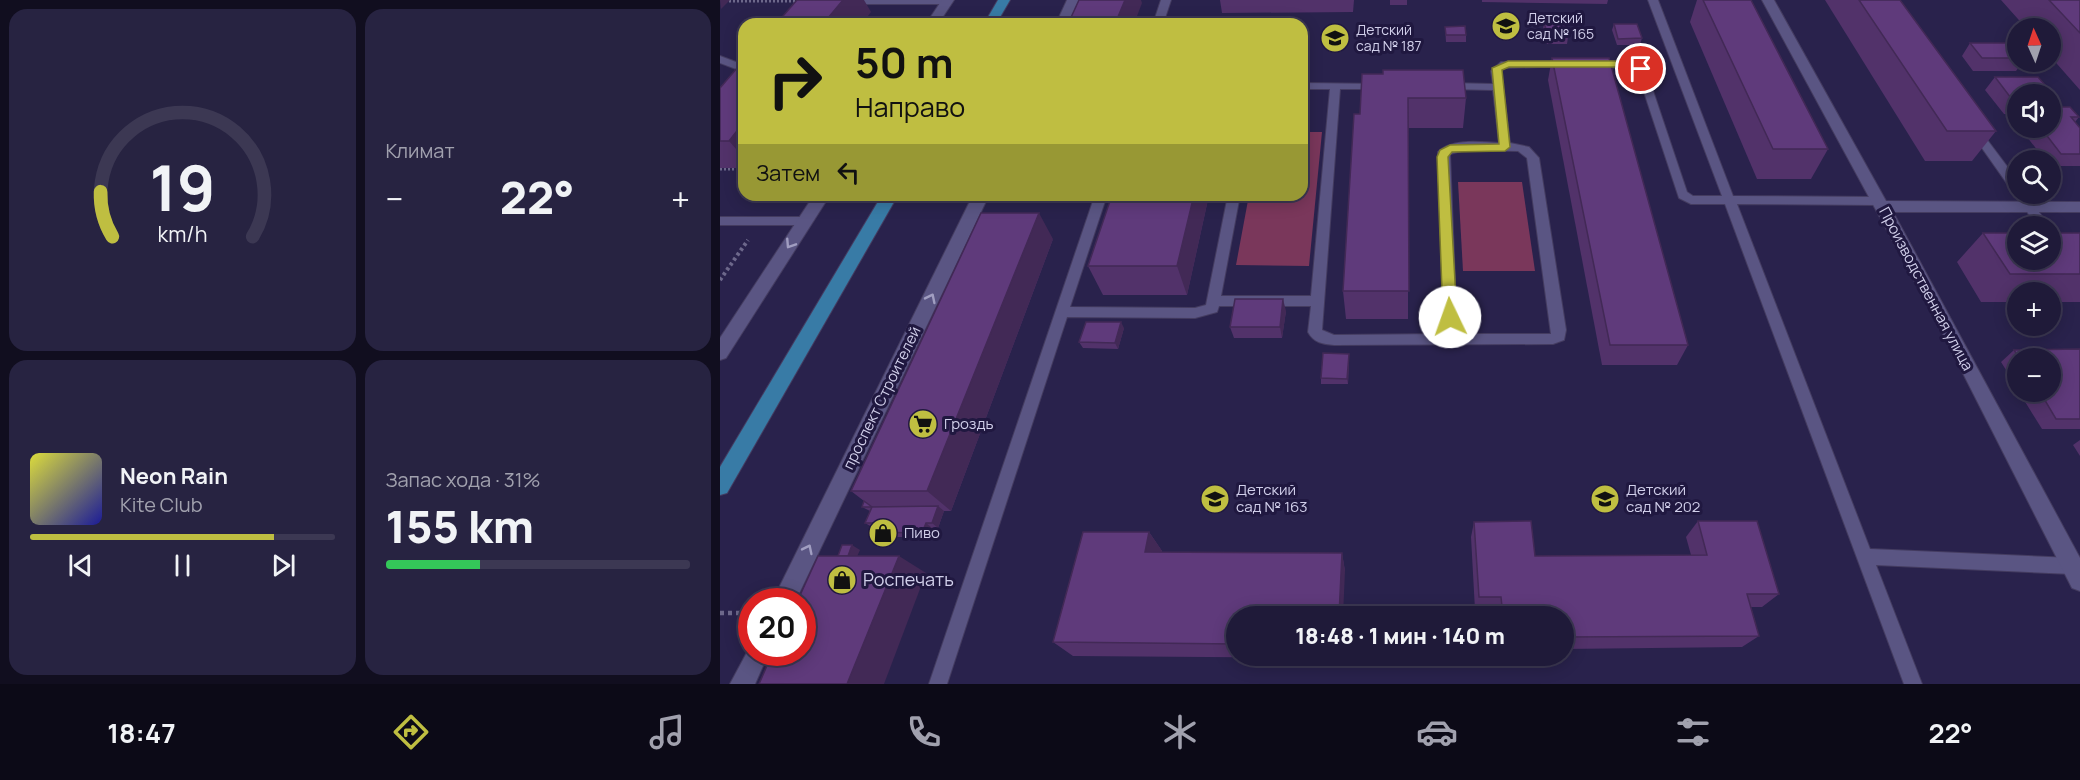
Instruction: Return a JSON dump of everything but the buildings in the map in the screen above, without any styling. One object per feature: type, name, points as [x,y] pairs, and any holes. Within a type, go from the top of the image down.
[{"type":"main road","points":[[994,18],[1004,0]]},
{"type":"main road","points":[[720,486],[886,201]]},
{"type":"street","points":[[1065,18],[1073,0]]},
{"type":"street","name":"Производственная улица","points":[[1768,0],[1947,325],[2076,573]]},
{"type":"street","points":[[936,18],[948,1]]},
{"type":"street","points":[[1880,204],[2007,198]]},
{"type":"street","points":[[720,353],[818,201]]},
{"type":"street","name":"проспект Строителей","points":[[790,588],[979,201]]},
{"type":"street","points":[[2061,204],[2080,207]]},
{"type":"street","points":[[742,684],[751,666]]},
{"type":"lane","points":[[1160,18],[1166,0]]},
{"type":"lane","points":[[1653,0],[1912,684]]},
{"type":"lane","points":[[815,1],[948,1]]},
{"type":"lane","points":[[720,59],[738,66]]},
{"type":"lane","points":[[1505,147],[1496,71],[1501,65],[1633,65],[1641,69],[1644,75],[1683,195],[1690,200],[1880,204]]},
{"type":"lane","points":[[1308,86],[1393,86]]},
{"type":"lane","points":[[1335,86],[1314,325],[1316,332],[1322,338],[1451,340],[1545,340],[1558,336],[1533,158],[1530,151],[1524,148],[1459,147],[1450,148],[1444,152],[1451,340]]},
{"type":"lane","points":[[1440,86],[1498,87]]},
{"type":"lane","points":[[1970,124],[2007,176]]},
{"type":"lane","points":[[938,684],[1099,201]]},
{"type":"lane","points":[[1062,312],[1195,313],[1212,308],[1233,201]]},
{"type":"lane","points":[[2028,204],[2037,216]]},
{"type":"lane","points":[[720,221],[805,221]]},
{"type":"lane","points":[[1214,301],[1317,301]]},
{"type":"lane","points":[[1865,557],[2076,573]]},
{"type":"path","points":[[729,1],[815,1]]},
{"type":"path","points":[[720,169],[738,169]]},
{"type":"path","points":[[720,613],[738,613]]},
{"type":"shaded area","points":[[1308,132],[1322,132],[1309,266],[1236,265],[1248,201],[1308,201]]},
{"type":"shaded area","points":[[1458,182],[1522,182],[1535,271],[1463,271]]},
{"type":"place","name":"Детский сад № 165","points":[[1506,26]]},
{"type":"place","name":"Детский сад № 187","points":[[1335,38]]},
{"type":"place","name":"Гроздь","points":[[923,424]]},
{"type":"place","name":"Детский сад № 163","points":[[1215,499]]},
{"type":"place","name":"Детский сад № 202","points":[[1605,499]]},
{"type":"place","name":"Пиво","points":[[883,533]]},
{"type":"place","name":"Роспечать","points":[[842,580]]},
{"type":"route","points":[[1450,317],[1443,157],[1444,152],[1450,148],[1505,147],[1497,68],[1508,64],[1624,64],[1641,69]]}]
